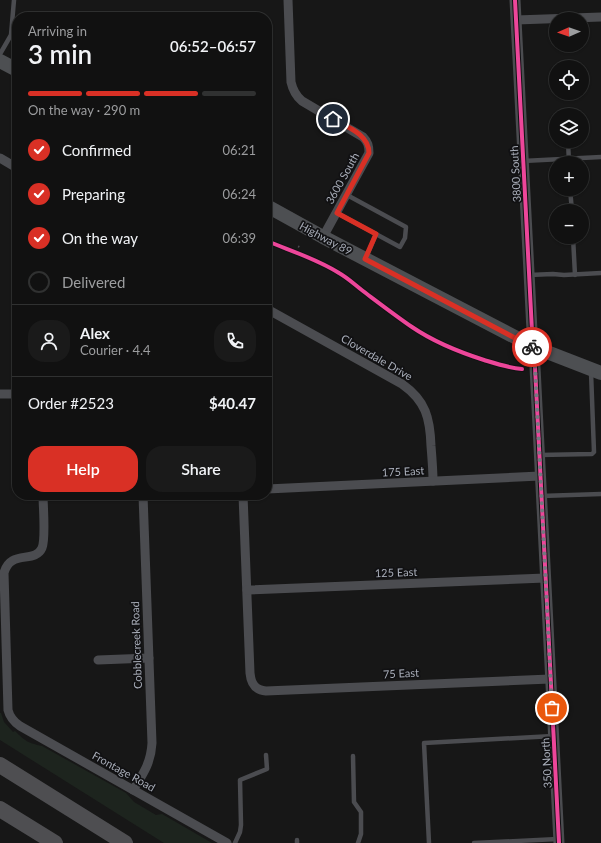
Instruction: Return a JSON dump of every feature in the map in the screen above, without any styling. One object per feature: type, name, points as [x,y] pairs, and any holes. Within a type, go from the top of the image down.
[{"type":"highway","points":[[0,764],[125,843]]},
{"type":"highway","points":[[0,809],[55,843]]},
{"type":"main road","points":[[0,61],[12,67]]},
{"type":"main road","name":"Highway 89","points":[[272,209],[534,347],[596,371]]},
{"type":"street","name":"3600 South","points":[[288,0],[291,82],[296,96],[360,135],[366,140],[369,146],[369,153],[323,237]]},
{"type":"street","name":"3800 South","points":[[515,0],[534,347]]},
{"type":"street","points":[[516,20],[601,17]]},
{"type":"street","points":[[0,158],[12,165]]},
{"type":"street","name":"Cloverdale Drive","points":[[272,312],[402,384],[415,394],[425,411],[430,425],[433,481]]},
{"type":"street","name":"350 North","points":[[534,347],[558,841]]},
{"type":"street","points":[[0,394],[12,394]]},
{"type":"street","name":"175 East","points":[[272,489],[540,476]]},
{"type":"street","name":"Frontage Road","points":[[43,500],[44,537],[42,549],[33,556],[19,558],[12,561],[6,567],[4,573],[8,710],[11,718],[20,726],[227,843]]},
{"type":"street","name":"Cobblecreek Road","points":[[133,790],[146,769],[151,750],[143,500]]},
{"type":"street","points":[[243,500],[247,590]]},
{"type":"street","name":"125 East","points":[[247,590],[545,578]]},
{"type":"street","name":"75 East","points":[[247,590],[250,673],[253,686],[261,691],[550,679]]},
{"type":"street","points":[[98,660],[149,658]]},
{"type":"lane","points":[[13,12],[14,0]]},
{"type":"lane","points":[[0,54],[12,35]]},
{"type":"lane","points":[[589,158],[601,157]]},
{"type":"lane","points":[[523,161],[549,161]]},
{"type":"lane","points":[[337,213],[400,247],[405,238],[406,227],[347,195]]},
{"type":"lane","points":[[365,259],[376,234]]},
{"type":"lane","points":[[573,244],[575,275]]},
{"type":"lane","points":[[529,275],[575,275],[601,273]]},
{"type":"lane","points":[[539,455],[592,454],[594,452],[596,371]]},
{"type":"lane","points":[[541,496],[601,494]]},
{"type":"lane","points":[[429,843],[424,742],[553,736]]},
{"type":"lane","points":[[235,843],[240,832],[241,825],[240,780],[267,769],[266,755]]},
{"type":"lane","points":[[353,756],[354,802],[361,812],[361,834],[358,843]]},
{"type":"lane","points":[[474,843],[558,841]]},
{"type":"path","points":[[296,252],[300,244]]},
{"type":"path","points":[[290,250],[303,255]]},
{"type":"shaded area","points":[[0,713],[4,722],[13,732],[15,731],[27,741],[42,746],[126,793],[134,802],[156,815],[162,814],[212,843],[164,843],[0,740]]},
{"type":"cycle path","points":[[515,0],[559,843]]},
{"type":"cycle path","points":[[272,243],[313,259],[331,268],[412,327],[438,342],[484,360],[508,367],[522,369]]},
{"type":"way so far","points":[[532,347],[534,347],[552,708]]},
{"type":"route","points":[[333,119],[360,135],[366,140],[369,146],[369,153],[337,213],[376,234],[365,259],[532,347]]}]
